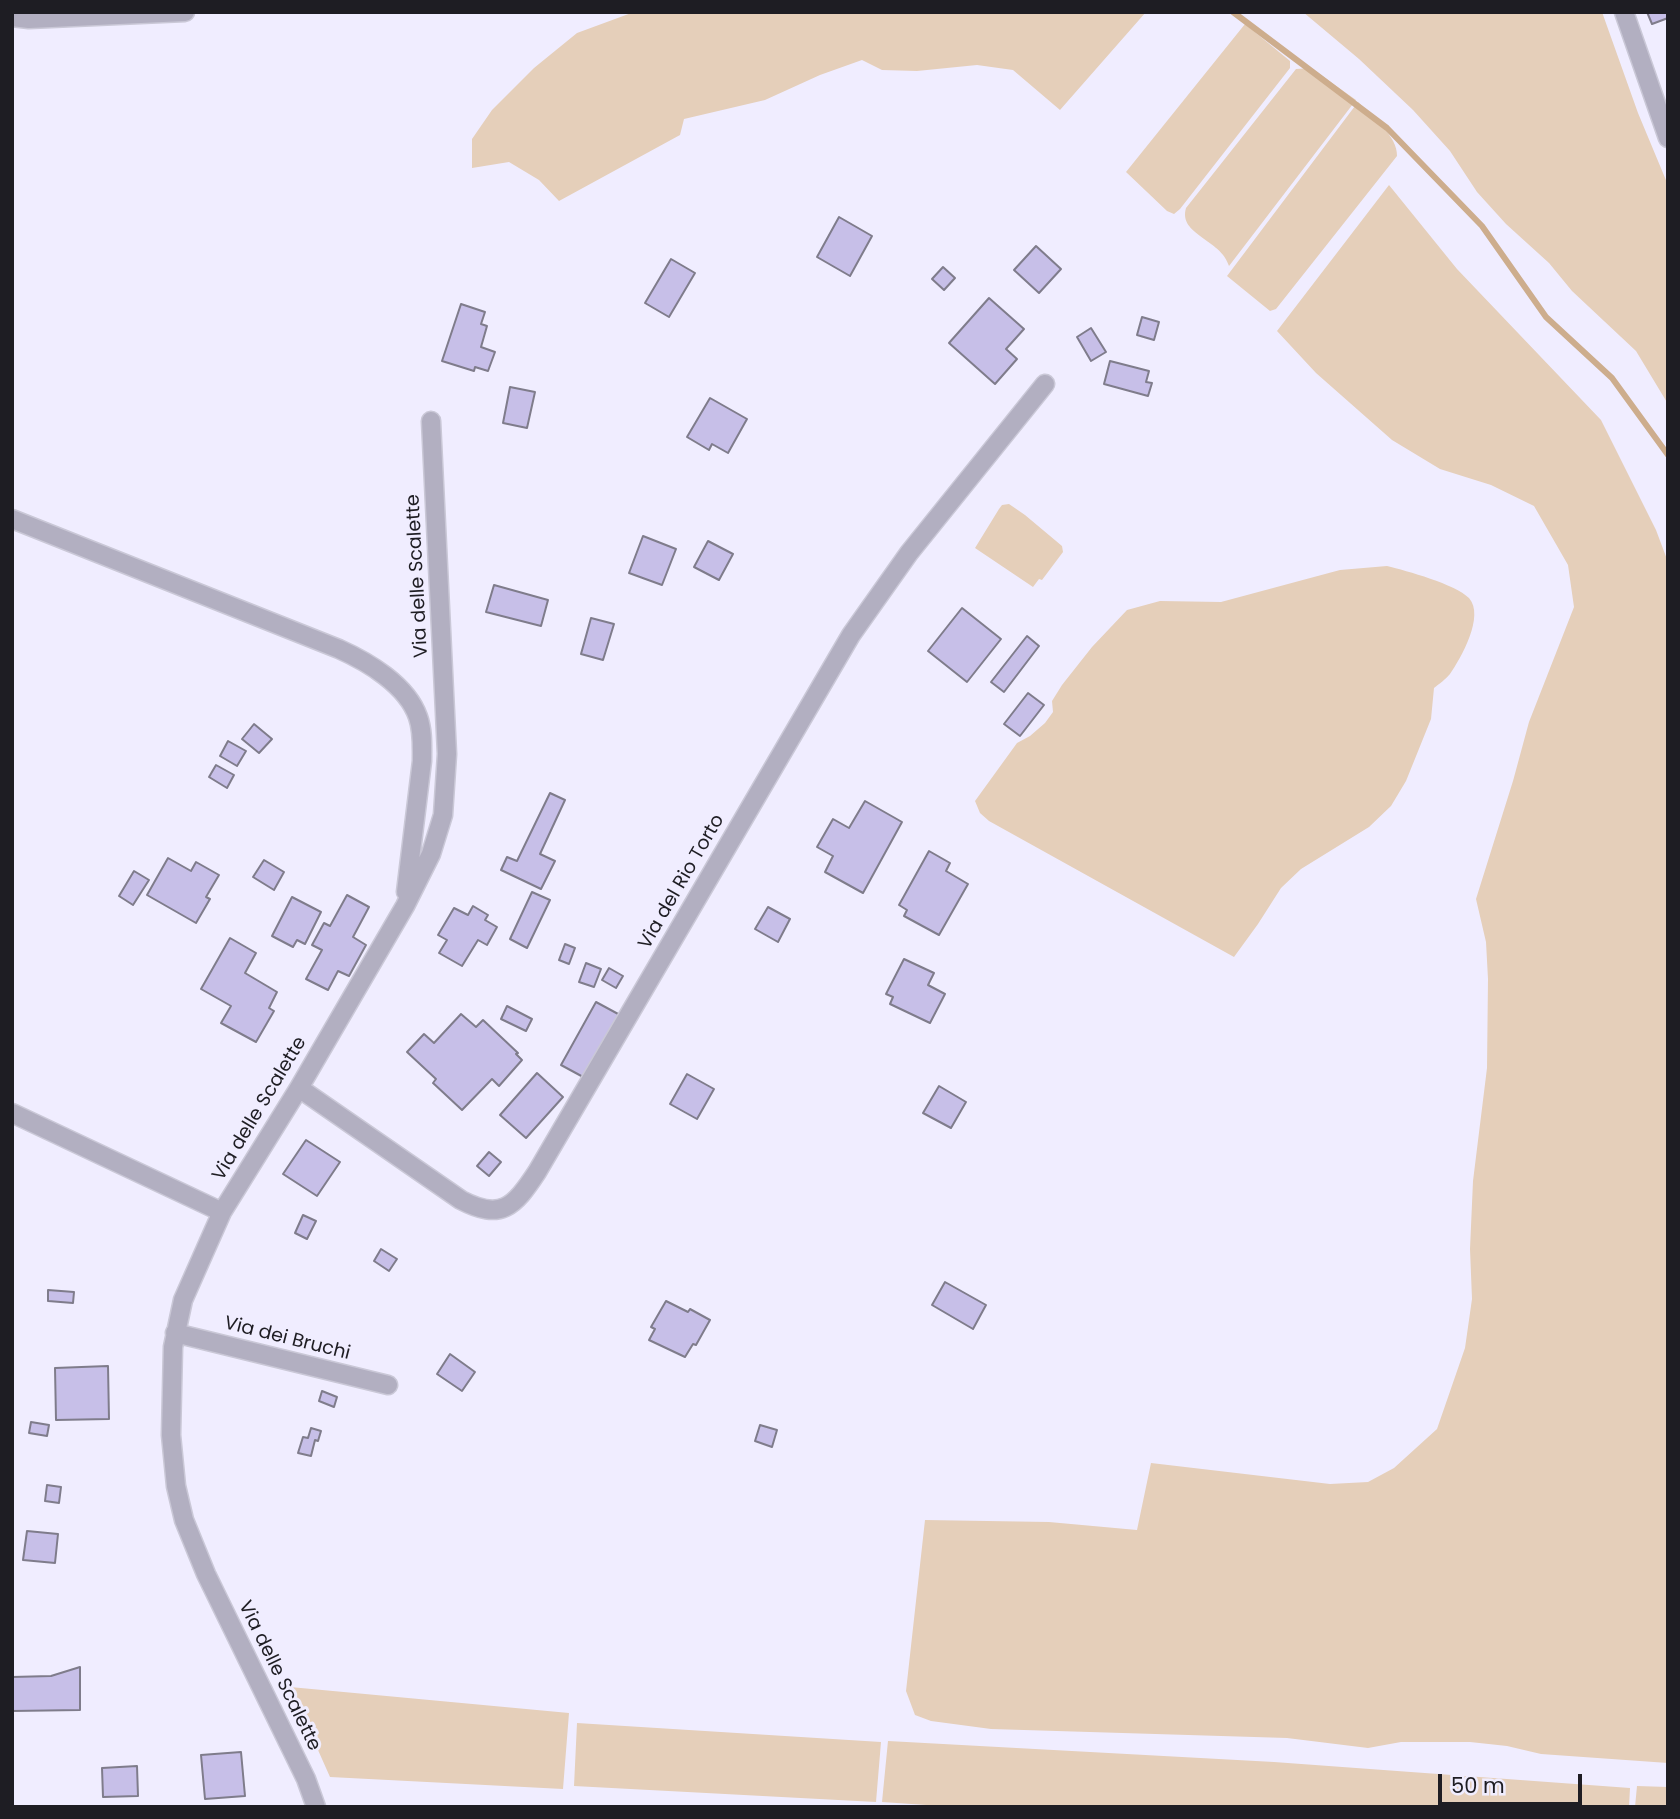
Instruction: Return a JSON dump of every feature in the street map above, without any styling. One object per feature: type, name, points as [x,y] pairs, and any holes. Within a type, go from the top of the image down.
[{"type":"street","points":[[12,17],[185,12]]},
{"type":"street","points":[[1623,12],[1668,138]]},
{"type":"street","name":"Via del Rio Torto","points":[[299,1088],[470,1205],[493,1211],[514,1202],[537,1172],[851,635],[909,553],[1045,384]]},
{"type":"street","name":"Via delle Scalette","points":[[316,1807],[306,1779],[202,1567],[184,1520],[176,1486],[170,1435],[171,1376],[175,1333],[183,1300],[222,1212],[299,1088],[405,906],[437,837],[445,802],[447,773],[431,421]]},
{"type":"street","points":[[12,519],[340,649],[366,663],[397,687],[415,710],[422,742],[405,906]]},
{"type":"street","points":[[12,1113],[222,1212]]},
{"type":"street","name":"Via dei Bruchi","points":[[175,1333],[388,1385]]},
{"type":"shaded area","points":[[634,12],[1146,12],[1060,110],[1013,70],[977,65],[917,71],[882,70],[862,60],[820,75],[765,100],[684,119],[680,135],[559,201],[539,180],[509,162],[472,168],[472,139],[492,110],[534,68],[577,33]]},
{"type":"shaded area","points":[[1303,12],[1602,12],[1638,113],[1668,185],[1668,404],[1636,351],[1572,291],[1549,263],[1506,224],[1477,192],[1450,151],[1413,110],[1359,59]]},
{"type":"shaded area","points":[[1245,24],[1290,61],[1290,68],[1174,214],[1167,211],[1126,172]]},
{"type":"shaded area","points":[[1311,68],[1356,100],[1229,266],[1218,249],[1188,225],[1186,208],[1296,69]]},
{"type":"shaded area","points":[[1358,102],[1389,134],[1397,156],[1276,309],[1270,311],[1227,276]]},
{"type":"shaded area","points":[[1389,185],[1457,269],[1601,420],[1656,530],[1668,562],[1668,1763],[1541,1754],[1507,1746],[1470,1742],[1401,1742],[1368,1748],[1287,1738],[991,1729],[931,1721],[915,1715],[906,1691],[925,1520],[1049,1522],[1137,1530],[1151,1463],[1330,1484],[1368,1482],[1394,1468],[1437,1429],[1465,1348],[1472,1299],[1470,1249],[1473,1181],[1487,1068],[1486,942],[1476,899],[1529,722],[1574,607],[1568,565],[1534,506],[1491,485],[1440,469],[1392,440],[1316,373],[1277,331]]},
{"type":"shaded area","points":[[1009,504],[1062,546],[1063,552],[1042,580],[1039,579],[1033,587],[975,548],[1002,505]]},
{"type":"shaded area","points":[[1387,566],[1442,583],[1469,598],[1474,615],[1470,637],[1450,674],[1434,688],[1431,719],[1406,781],[1391,806],[1369,827],[1301,869],[1281,888],[1234,957],[989,821],[980,813],[975,801],[1017,743],[1045,723],[1053,712],[1052,701],[1062,685],[1092,647],[1127,610],[1160,601],[1221,602],[1340,570]]},
{"type":"shaded area","points":[[290,1687],[569,1713],[563,1789],[330,1777]]},
{"type":"shaded area","points":[[577,1723],[881,1742],[876,1802],[574,1786]]},
{"type":"shaded area","points":[[888,1741],[1274,1762],[1630,1788],[1629,1807],[956,1807],[882,1802]]},
{"type":"shaded area","points":[[1637,1786],[1668,1787],[1668,1807],[1635,1807]]},
{"type":"building","points":[[1647,12],[1668,12],[1668,18],[1652,24]]},
{"type":"building","points":[[839,217],[872,236],[850,276],[817,257]]},
{"type":"building","points":[[1036,246],[1061,269],[1039,293],[1014,270]]},
{"type":"building","points":[[671,259],[695,273],[669,317],[645,303]]},
{"type":"building","points":[[943,267],[955,278],[944,290],[932,279]]},
{"type":"building","points":[[989,298],[1024,329],[1006,349],[1017,359],[995,384],[949,343]]},
{"type":"building","points":[[461,304],[485,312],[481,324],[487,326],[481,347],[495,352],[488,371],[475,367],[474,371],[442,361]]},
{"type":"building","points":[[1142,317],[1159,322],[1154,340],[1137,335]]},
{"type":"building","points":[[1091,328],[1106,352],[1091,361],[1077,337]]},
{"type":"building","points":[[1110,361],[1149,371],[1146,382],[1152,383],[1148,396],[1104,384]]},
{"type":"building","points":[[510,387],[535,392],[527,428],[503,423]]},
{"type":"building","points":[[710,398],[747,419],[728,453],[712,444],[709,450],[687,437]]},
{"type":"building","points":[[643,536],[676,549],[662,585],[629,573]]},
{"type":"building","points":[[708,541],[733,554],[719,580],[694,567]]},
{"type":"building","points":[[494,585],[548,600],[541,626],[486,612]]},
{"type":"building","points":[[962,608],[1001,639],[967,682],[928,651]]},
{"type":"building","points":[[591,618],[614,624],[603,660],[581,654]]},
{"type":"building","points":[[1027,636],[1039,646],[1004,692],[991,682]]},
{"type":"building","points":[[1028,693],[1044,705],[1020,736],[1004,724]]},
{"type":"building","points":[[254,724],[272,739],[259,753],[242,739]]},
{"type":"building","points":[[228,741],[246,751],[237,766],[220,756]]},
{"type":"building","points":[[216,765],[234,775],[227,788],[209,777]]},
{"type":"building","points":[[550,793],[565,800],[540,854],[555,861],[541,889],[501,870],[507,857],[517,861]]},
{"type":"building","points":[[865,801],[902,822],[863,893],[825,872],[833,856],[817,847],[833,819],[849,828]]},
{"type":"building","points":[[929,851],[950,863],[946,871],[968,884],[939,935],[904,916],[907,910],[899,905]]},
{"type":"building","points":[[168,858],[191,871],[196,862],[219,875],[206,897],[210,899],[196,923],[147,895]]},
{"type":"building","points":[[264,860],[284,872],[274,890],[253,877]]},
{"type":"building","points":[[134,871],[149,880],[133,905],[119,896]]},
{"type":"building","points":[[532,892],[550,900],[527,948],[510,939]]},
{"type":"building","points":[[347,895],[369,907],[353,937],[366,945],[349,976],[338,971],[328,990],[306,979],[322,950],[312,945],[324,923],[330,926]]},
{"type":"building","points":[[292,897],[321,912],[305,944],[297,940],[293,947],[272,936]]},
{"type":"building","points":[[473,906],[488,915],[485,920],[497,927],[487,945],[478,940],[462,966],[439,953],[447,940],[438,935],[454,908],[468,915]]},
{"type":"building","points":[[768,907],[790,919],[778,942],[755,929]]},
{"type":"building","points":[[230,938],[256,953],[245,973],[277,992],[269,1008],[274,1011],[256,1042],[221,1023],[231,1006],[201,989]]},
{"type":"building","points":[[565,944],[575,948],[569,964],[559,960]]},
{"type":"building","points":[[904,959],[934,973],[928,985],[945,994],[930,1023],[890,1004],[893,997],[886,994]]},
{"type":"building","points":[[586,963],[601,969],[594,987],[579,982]]},
{"type":"building","points":[[609,968],[623,976],[616,988],[602,980]]},
{"type":"building","points":[[596,1002],[620,1015],[585,1078],[561,1065]]},
{"type":"building","points":[[507,1006],[532,1019],[526,1031],[501,1019]]},
{"type":"building","points":[[461,1014],[476,1027],[483,1020],[522,1060],[499,1086],[492,1079],[462,1110],[433,1083],[436,1079],[407,1052],[424,1034],[434,1043]]},
{"type":"building","points":[[537,1073],[563,1097],[526,1138],[500,1115]]},
{"type":"building","points":[[687,1074],[714,1089],[697,1119],[670,1104]]},
{"type":"building","points":[[939,1086],[966,1102],[951,1128],[923,1113]]},
{"type":"building","points":[[306,1140],[340,1162],[317,1196],[283,1174]]},
{"type":"building","points":[[489,1152],[501,1162],[489,1176],[477,1166]]},
{"type":"building","points":[[303,1215],[316,1221],[307,1239],[295,1233]]},
{"type":"building","points":[[381,1249],[397,1259],[389,1271],[374,1261]]},
{"type":"building","points":[[945,1282],[986,1305],[973,1329],[932,1305]]},
{"type":"building","points":[[48,1290],[74,1292],[73,1303],[48,1301]]},
{"type":"building","points":[[666,1301],[688,1312],[690,1309],[710,1320],[696,1345],[693,1344],[685,1357],[649,1340],[655,1329],[651,1327]]},
{"type":"building","points":[[450,1354],[475,1372],[462,1391],[437,1374]]},
{"type":"building","points":[[108,1366],[109,1419],[56,1420],[55,1368]]},
{"type":"building","points":[[322,1391],[337,1397],[334,1407],[319,1401]]},
{"type":"building","points":[[31,1422],[49,1425],[47,1436],[29,1433]]},
{"type":"building","points":[[760,1425],[777,1430],[772,1447],[755,1441]]},
{"type":"building","points":[[311,1428],[321,1431],[318,1441],[315,1440],[311,1456],[298,1453],[303,1437],[308,1438]]},
{"type":"building","points":[[47,1485],[61,1487],[59,1503],[45,1501]]},
{"type":"building","points":[[27,1531],[58,1534],[55,1563],[23,1560]]},
{"type":"building","points":[[80,1667],[80,1710],[12,1711],[12,1677],[51,1676]]},
{"type":"building","points":[[241,1752],[245,1796],[205,1799],[201,1755]]},
{"type":"building","points":[[137,1766],[138,1796],[103,1797],[102,1768]]},
{"type":"waterway","points":[[1233,12],[1387,128],[1482,226],[1546,317],[1612,378],[1668,455]]}]
